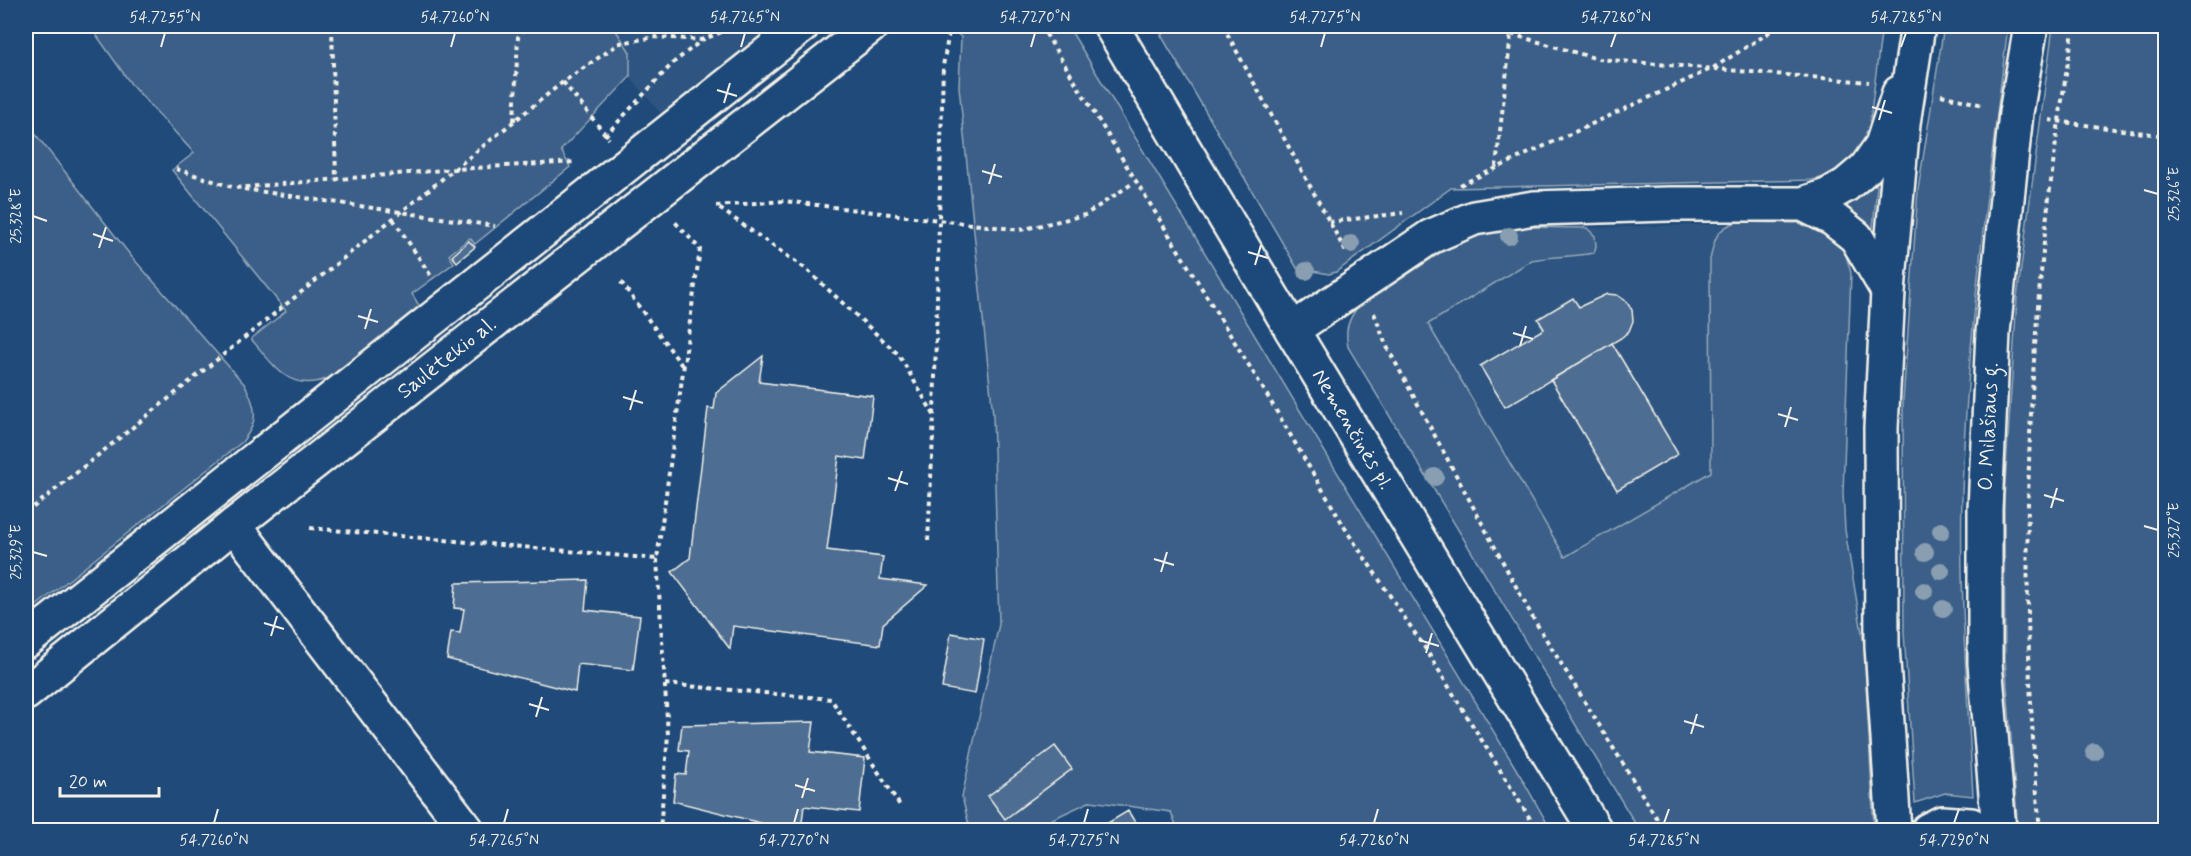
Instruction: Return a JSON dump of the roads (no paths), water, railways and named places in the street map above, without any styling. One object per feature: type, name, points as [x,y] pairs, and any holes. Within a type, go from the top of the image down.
[{"type":"main road","name":"Saulėtekio al.","points":[[26,641],[802,26]]},
{"type":"main road","name":"Saulėtekio al.","points":[[26,693],[234,525],[871,26]]},
{"type":"main road","name":"Nemenčinės pl.","points":[[1111,26],[1595,831]]},
{"type":"main road","name":"O. Milašiaus g.","points":[[1999,831],[1985,663],[1985,509],[1994,332],[2016,113],[2031,26]]},
{"type":"main road","points":[[1894,831],[1882,646],[1881,428],[1888,291],[1905,87],[1916,34]]},
{"type":"main road","points":[[1292,330],[1430,237],[1474,218],[1534,208],[1611,205],[1803,204],[1827,196],[1846,185],[1866,168],[1882,145],[1905,87]]},
{"type":"main road","points":[[1803,204],[1833,219],[1856,237],[1888,291]]},
{"type":"main road","points":[[234,525],[467,831]]},
{"type":"main road","points":[[1928,831],[1942,823],[1971,825],[1981,831]]}]
